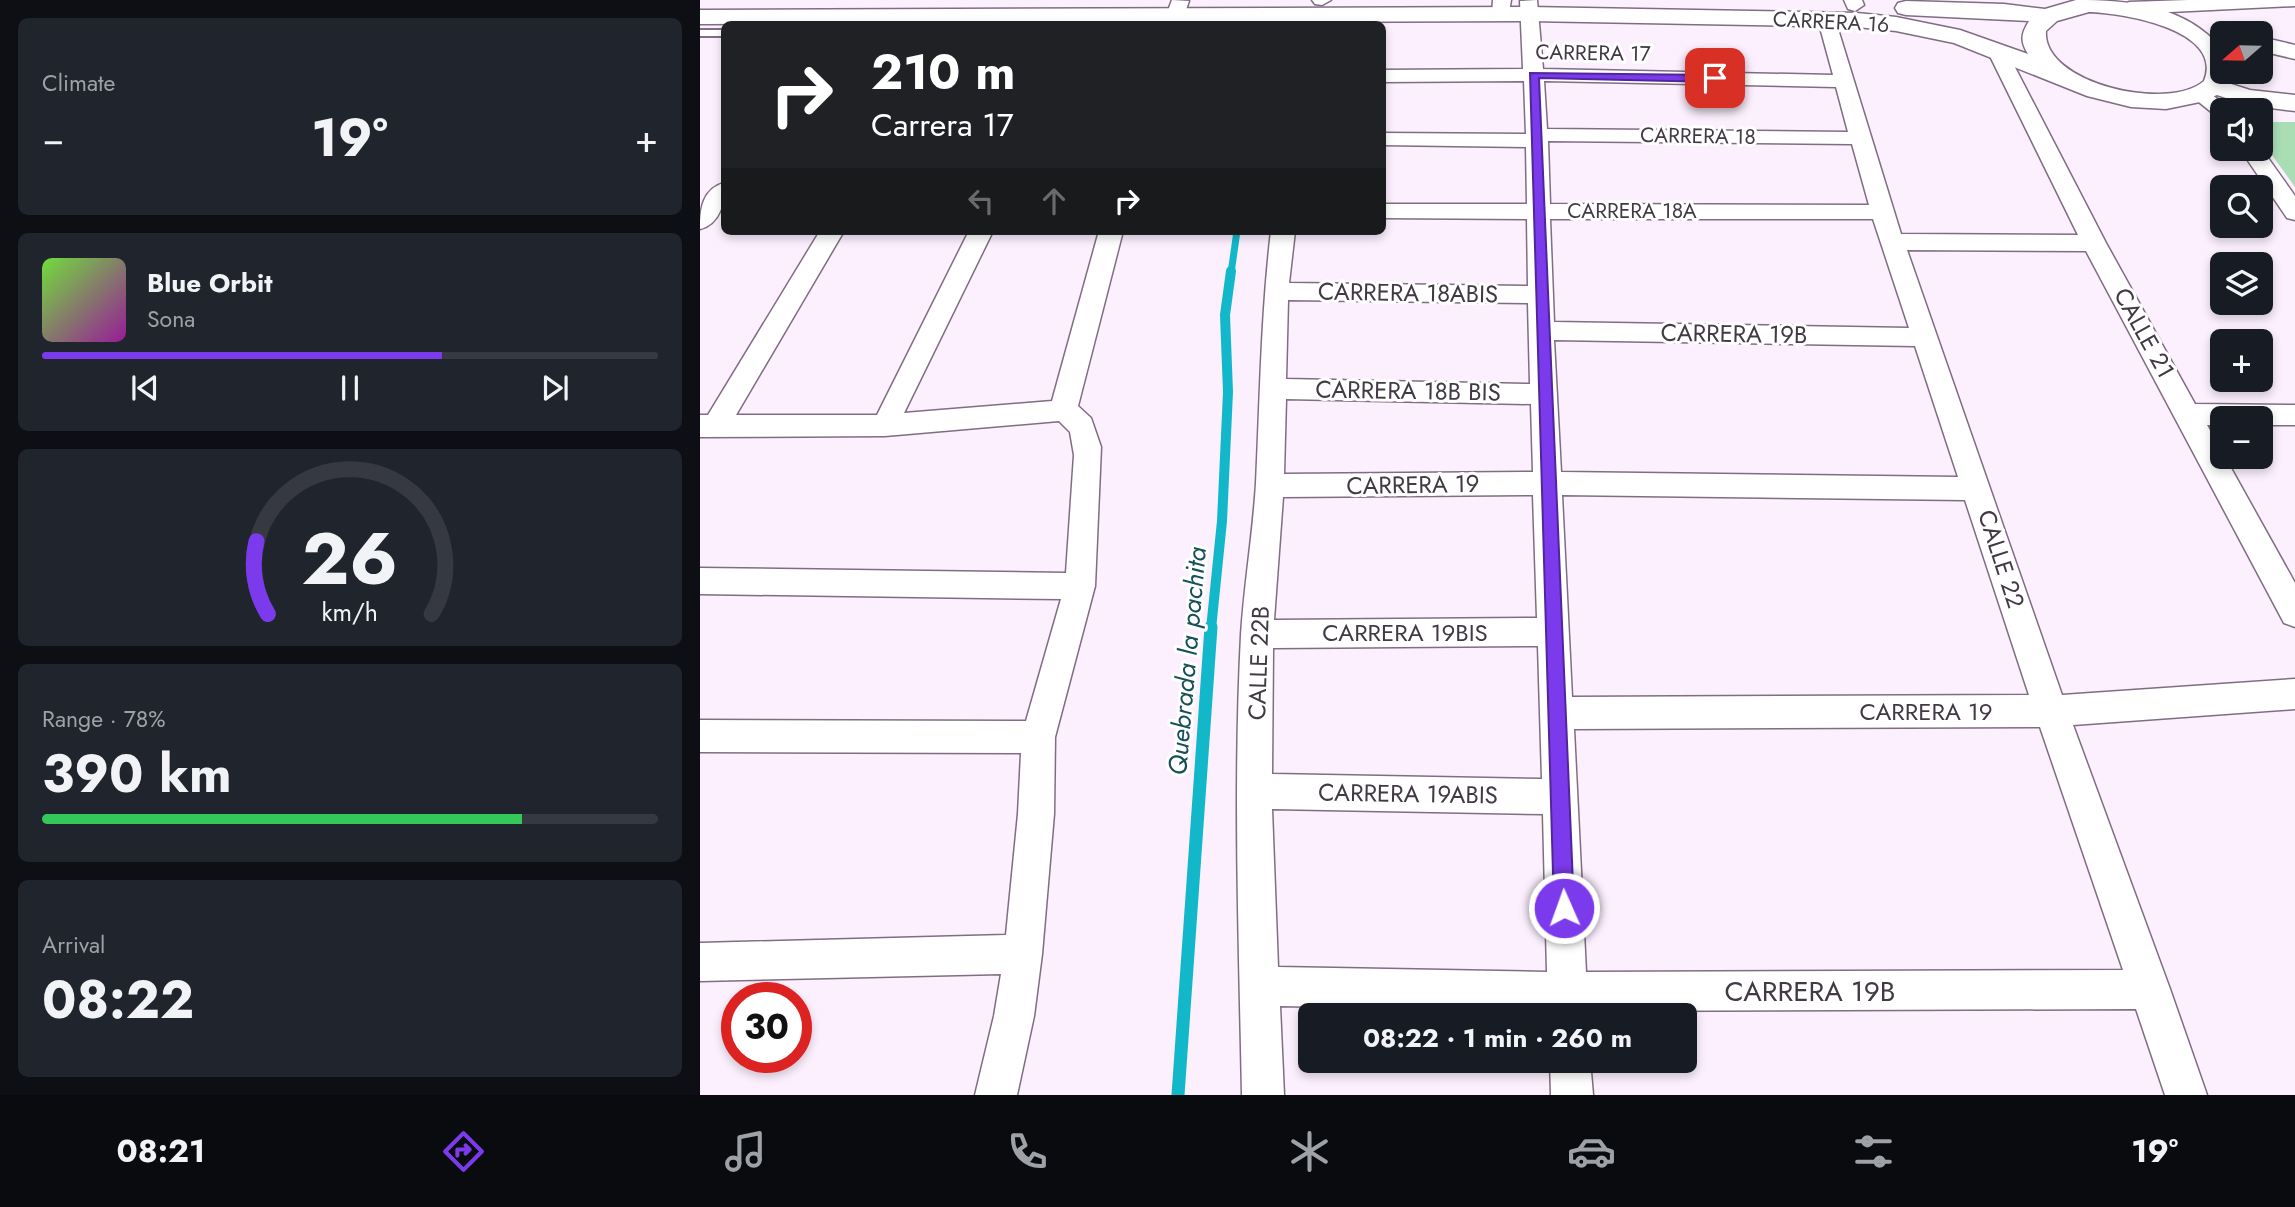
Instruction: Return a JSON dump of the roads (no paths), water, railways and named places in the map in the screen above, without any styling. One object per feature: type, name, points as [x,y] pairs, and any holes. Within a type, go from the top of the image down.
[{"type":"street","name":"CARRERA 16","points":[[700,4],[1176,14],[1322,0],[1870,22],[1930,30],[1997,50],[2102,92],[2138,100],[2172,101],[2206,91]]},
{"type":"street","name":"CARRERA 16","points":[[700,17],[1018,20],[1676,0],[1854,3],[2004,11],[2044,16]]},
{"type":"street","points":[[2070,79],[2051,66],[2039,52],[2033,39],[2035,26],[2044,16],[2073,3],[2120,5],[2295,1]]},
{"type":"street","points":[[2120,5],[2172,22],[2193,33],[2209,47],[2218,61],[2220,74],[2206,91]]},
{"type":"street","points":[[1512,6],[1534,75],[1568,1003]]},
{"type":"street","name":"CALLE 22","points":[[1828,20],[1882,212],[1895,243],[2051,712],[2151,989],[2186,1095]]},
{"type":"street","points":[[2193,33],[2210,35]]},
{"type":"street","points":[[2273,47],[2295,52]]},
{"type":"street","name":"CALLE 21","points":[[1997,50],[2094,243],[2295,613]]},
{"type":"street","name":"CARRERA 17","points":[[1386,76],[1534,75],[1844,81]]},
{"type":"street","points":[[2206,91],[2295,103]]},
{"type":"street","points":[[2206,91],[2212,98]]},
{"type":"street","name":"CARRERA 18","points":[[1386,139],[1860,138]]},
{"type":"street","points":[[2258,161],[2295,213]]},
{"type":"street","points":[[700,222],[721,194]]},
{"type":"street","name":"CARRERA 18A","points":[[1386,211],[1882,212]]},
{"type":"street","points":[[708,426],[829,235]]},
{"type":"street","points":[[885,425],[979,235]]},
{"type":"street","points":[[1063,410],[1110,235]]},
{"type":"street","name":"CALLE 22B","points":[[1263,1095],[1254,841],[1257,634],[1270,486],[1271,389],[1276,291],[1283,235]]},
{"type":"street","points":[[1895,243],[2094,243]]},
{"type":"street","name":"CARRERA 18ABIS","points":[[1276,291],[1540,295]]},
{"type":"street","name":"CARRERA 19B","points":[[1542,331],[1925,337]]},
{"type":"street","name":"CARRERA 18B BIS","points":[[1271,389],[1544,394]]},
{"type":"street","points":[[708,426],[885,425],[1063,410],[1077,417],[1083,427],[1088,445],[1080,586],[1038,737],[1036,814],[1023,954],[1014,1016],[996,1095]]},
{"type":"street","points":[[2189,414],[2295,415]]},
{"type":"street","name":"CARRERA 19","points":[[1270,486],[1548,483],[1977,489]]},
{"type":"street","points":[[700,581],[1080,586]]},
{"type":"street","name":"CARRERA 19BIS","points":[[1257,634],[1554,632]]},
{"type":"street","name":"CARRERA 19","points":[[1556,713],[2051,712],[2295,694]]},
{"type":"street","points":[[700,736],[1038,737]]},
{"type":"street","name":"CARRERA 19ABIS","points":[[1256,791],[1560,797]]},
{"type":"street","points":[[700,962],[1023,954]]},
{"type":"street","name":"CARRERA 19B","points":[[1259,986],[1568,1003],[2151,989]]},
{"type":"street","points":[[1571,1073],[1572,1095]]},
{"type":"lane","points":[[700,33],[721,33]]},
{"type":"waterway","name":"Quebrada la pachita","points":[[1231,273],[1236,235]]},
{"type":"waterway","name":"Quebrada la pachita","points":[[1211,629],[1222,521],[1228,392],[1225,315],[1231,271]]},
{"type":"waterway","name":"Quebrada la pachita","points":[[1178,1095],[1211,627]]}]
